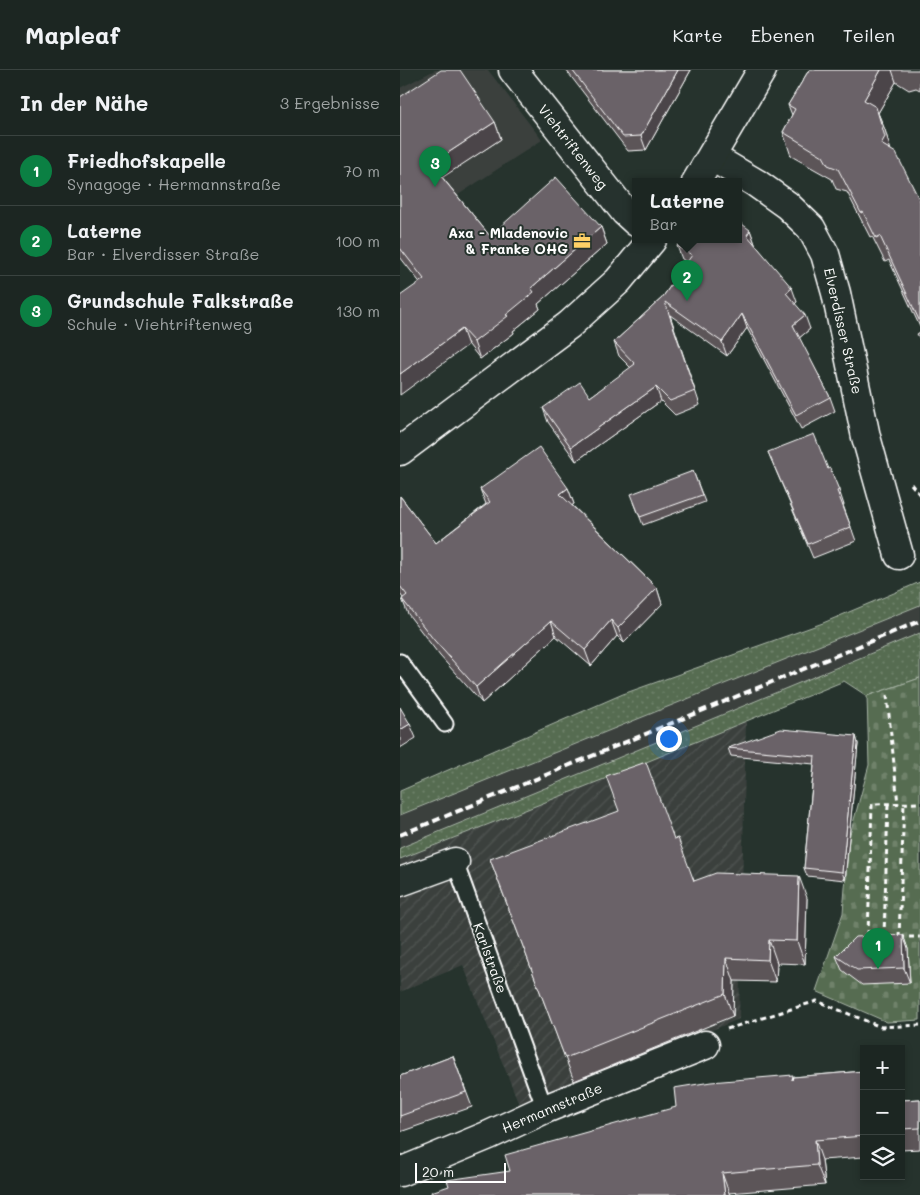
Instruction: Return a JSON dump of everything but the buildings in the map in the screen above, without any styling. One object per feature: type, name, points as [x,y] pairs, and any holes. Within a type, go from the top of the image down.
[{"type":"street","name":"Viehtriftenweg","points":[[513,70],[632,218]]},
{"type":"street","points":[[699,178],[762,70]]},
{"type":"street","name":"Elverdisser Straße","points":[[712,157],[756,183],[787,205],[811,228],[825,254],[836,293],[866,437],[899,555]]},
{"type":"street","points":[[400,451],[569,325],[618,281],[650,243]]},
{"type":"street","name":"Karlstraße","points":[[400,882],[455,862]]},
{"type":"street","name":"Hermannstraße","points":[[400,1172],[490,1135],[545,1109],[705,1045]]},
{"type":"lane","points":[[400,662],[445,724]]},
{"type":"lane","name":"Karlstraße","points":[[455,862],[545,1109]]},
{"type":"path","points":[[887,695],[898,804]]},
{"type":"path","points":[[900,937],[904,803]]},
{"type":"path","points":[[920,803],[872,804],[868,926],[868,935],[920,937]]},
{"type":"path","points":[[884,936],[888,804]]},
{"type":"path","points":[[705,1045],[716,1032],[817,1001],[881,1027],[920,1025]]},
{"type":"shaded area","points":[[435,70],[488,70],[542,140],[400,233],[400,88]]},
{"type":"shaded area","points":[[920,605],[920,633],[400,848],[400,815]]},
{"type":"shaded area","points":[[746,721],[739,1019],[521,1109],[463,965],[400,992],[400,859]]},
{"type":"green space","points":[[920,582],[920,605],[400,815],[400,791],[623,694],[823,623]]},
{"type":"green space","points":[[920,633],[920,678],[867,696],[844,681],[617,774],[400,859],[400,848]]},
{"type":"green space","points":[[920,678],[920,1020],[887,1022],[816,991],[843,913],[849,838],[869,765],[867,696]]},
{"type":"railway","points":[[400,835],[920,621]]},
{"type":"place","name":"Grundschule Falkstraße","points":[[435,187]]},
{"type":"place","name":"Axa - Mladenovic & Franke OHG","points":[[582,241]]},
{"type":"place","name":"Laterne","points":[[687,301]]},
{"type":"place","name":"Friedhofskapelle","points":[[878,969]]}]
